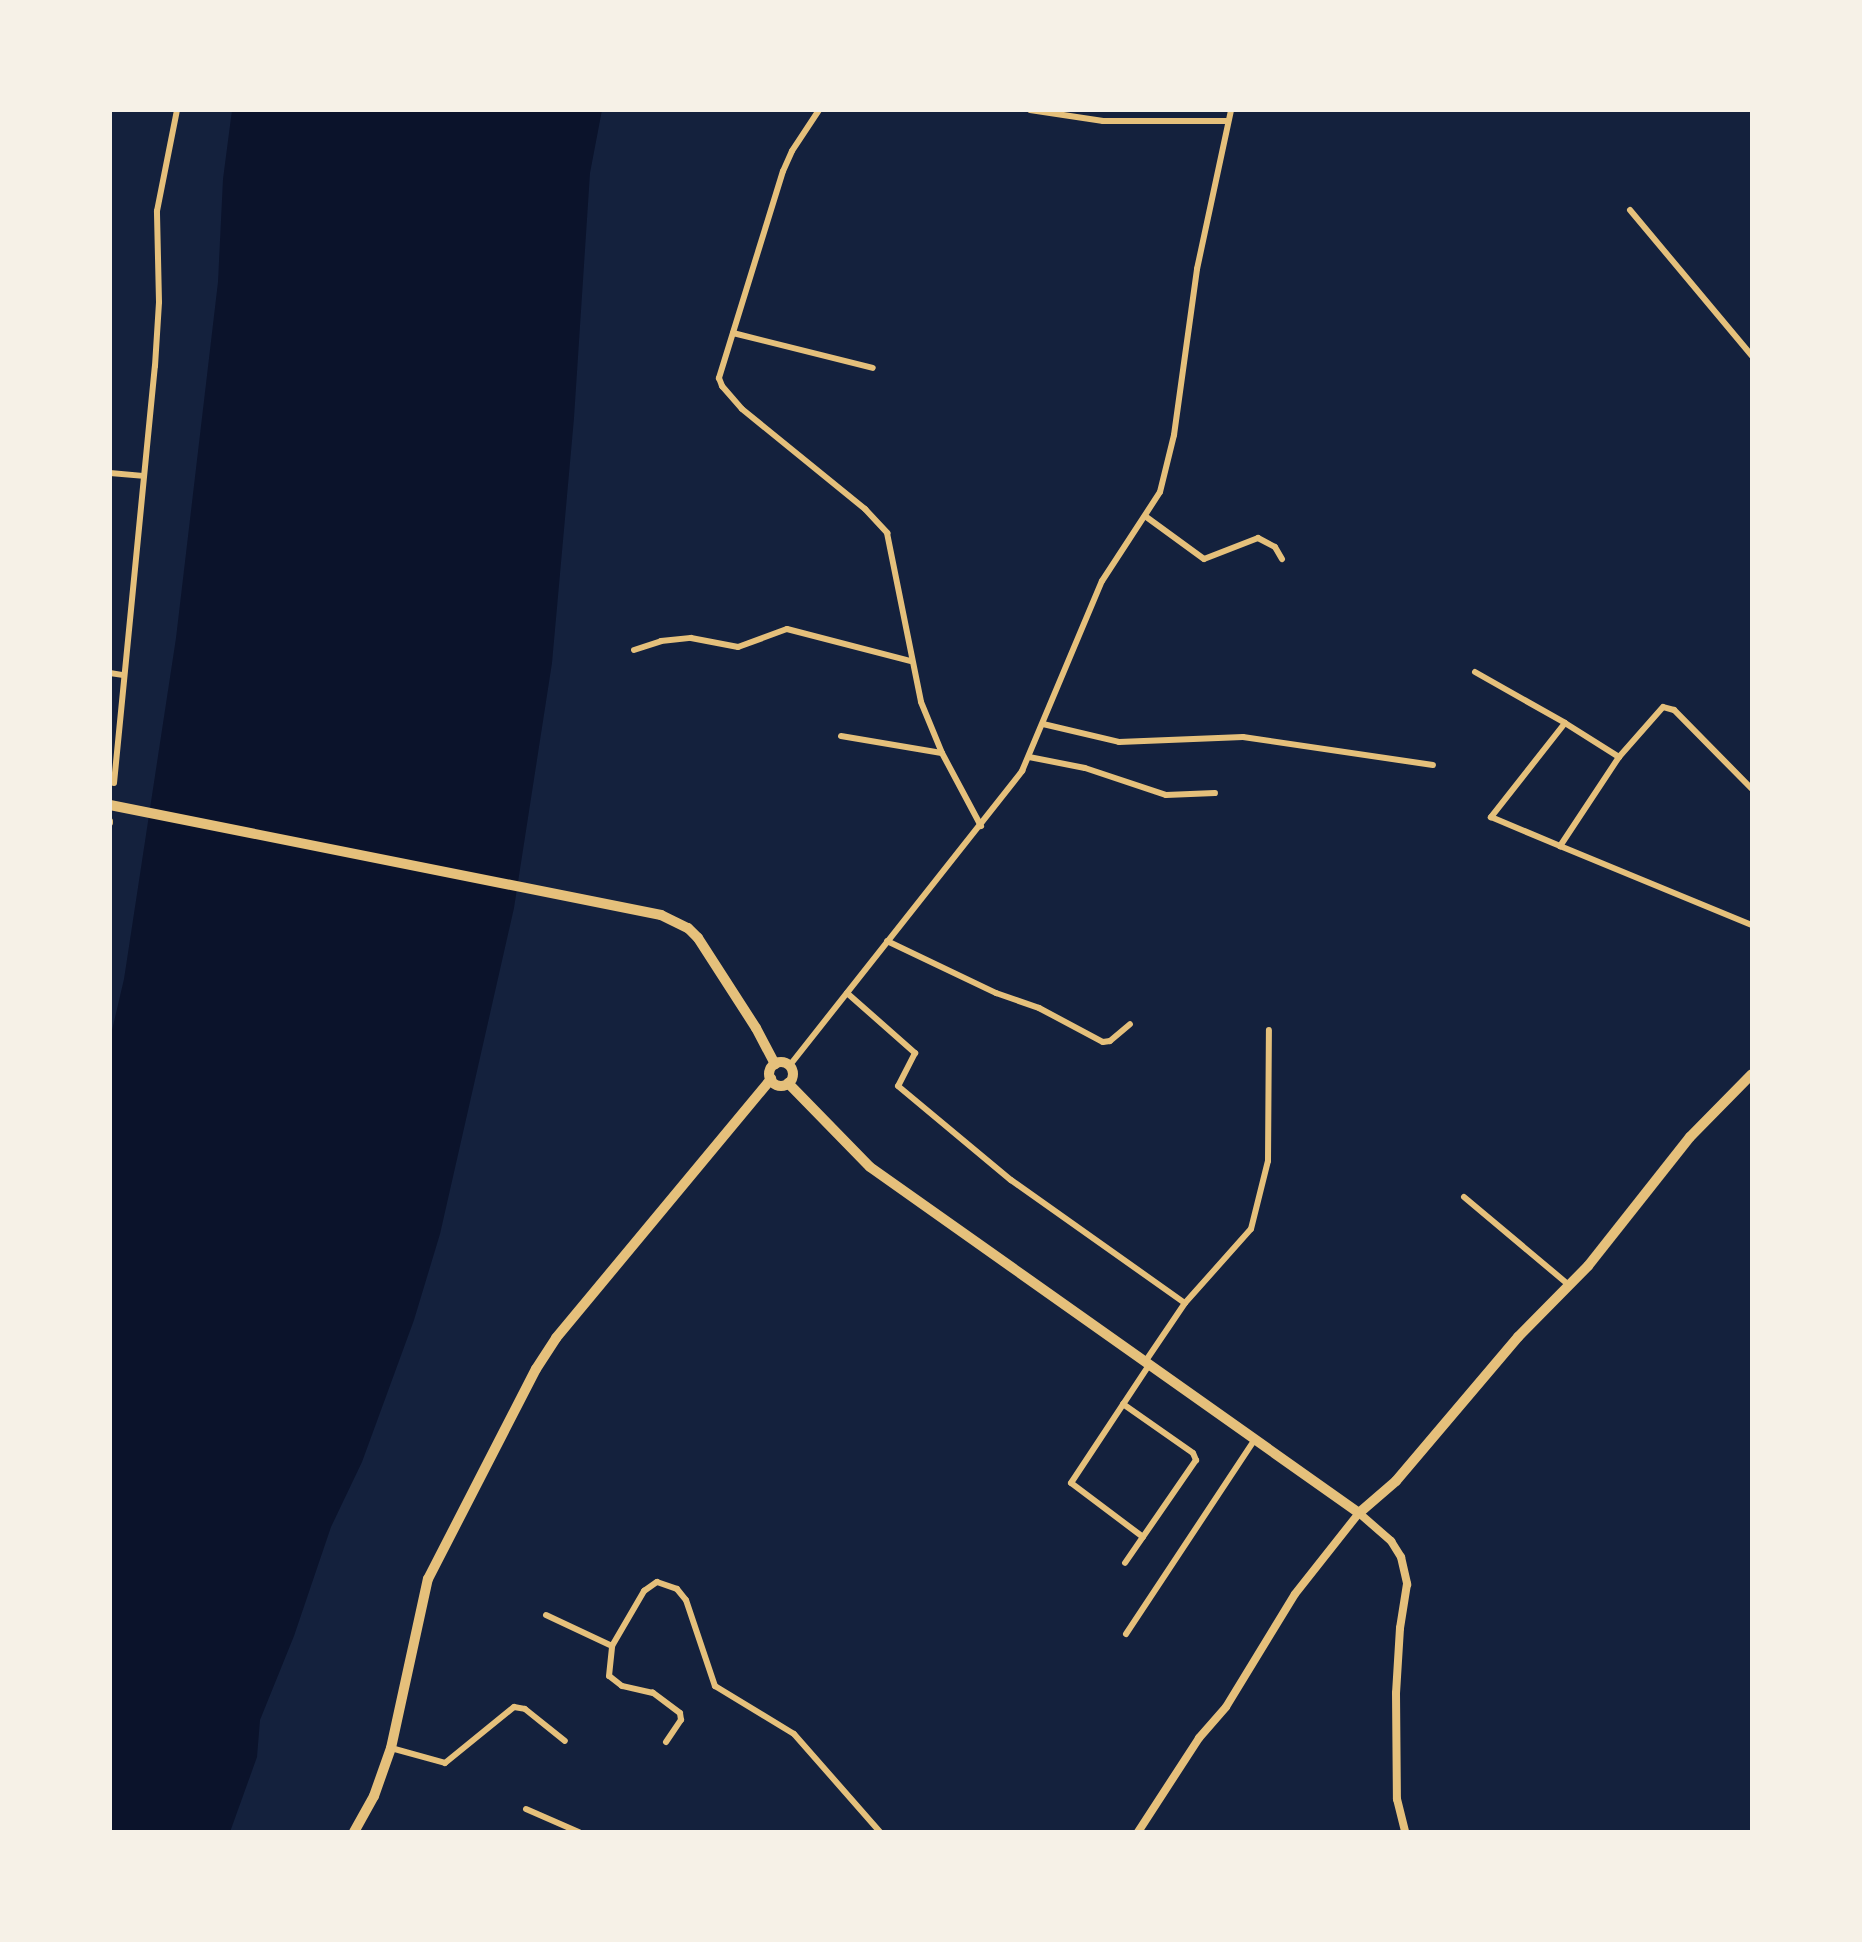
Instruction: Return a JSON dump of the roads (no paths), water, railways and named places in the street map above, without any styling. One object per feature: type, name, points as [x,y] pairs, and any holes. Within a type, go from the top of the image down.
[{"type":"main road","points":[[110,805],[623,907],[678,922],[698,938],[756,1028],[775,1064],[771,1079],[556,1338],[536,1369],[428,1579],[391,1748],[374,1796],[354,1832]]},
{"type":"main road","points":[[771,1079],[781,1085],[788,1083],[793,1076],[790,1065],[775,1064]]},
{"type":"main road","points":[[788,1083],[870,1167],[1359,1513],[1396,1481],[1518,1337],[1570,1286],[1690,1137],[1752,1074]]},
{"type":"street","points":[[114,783],[159,302],[156,227],[177,110]]},
{"type":"street","points":[[819,110],[792,151],[783,171],[720,370],[722,386],[742,409],[865,509],[887,533],[911,661],[924,710],[942,753],[981,826]]},
{"type":"street","points":[[1030,110],[1103,121],[1228,121]]},
{"type":"street","points":[[790,1065],[981,826],[1029,757],[1075,639],[1109,567],[1160,492],[1169,462],[1197,269],[1231,110]]},
{"type":"street","points":[[1630,210],[1752,356]]},
{"type":"street","points":[[733,333],[873,368]]},
{"type":"street","points":[[110,473],[143,476]]},
{"type":"street","points":[[1145,516],[1204,559],[1258,538],[1275,547],[1282,559]]},
{"type":"street","points":[[634,650],[661,641],[691,638],[738,647],[787,629],[911,661]]},
{"type":"street","points":[[1475,672],[1619,757]]},
{"type":"street","points":[[110,673],[122,675]]},
{"type":"street","points":[[1560,846],[1619,757],[1656,713],[1668,706],[1752,789]]},
{"type":"street","points":[[1565,723],[1491,817],[1752,925]]},
{"type":"street","points":[[1043,724],[1119,742],[1243,737],[1433,765]]},
{"type":"street","points":[[841,736],[942,753]]},
{"type":"street","points":[[1029,757],[1085,768],[1166,795],[1215,793]]},
{"type":"street","points":[[887,941],[996,993],[1039,1008],[1103,1042],[1110,1041],[1130,1024]]},
{"type":"street","points":[[847,993],[915,1053],[898,1086],[1011,1180],[1185,1303]]},
{"type":"street","points":[[1143,1537],[1071,1483],[1185,1303],[1245,1239],[1261,1197],[1268,1161],[1271,1111],[1269,1030]]},
{"type":"street","points":[[1464,1197],[1570,1286]]},
{"type":"street","points":[[1123,1404],[1193,1453],[1196,1460],[1125,1563]]},
{"type":"street","points":[[1126,1634],[1255,1439]]},
{"type":"street","points":[[1138,1832],[1199,1738],[1226,1707],[1295,1594],[1359,1513],[1391,1541],[1401,1557],[1407,1584],[1400,1628],[1396,1693],[1397,1799],[1405,1832]]},
{"type":"street","points":[[666,1742],[683,1716],[653,1693],[612,1680],[609,1670],[612,1646],[651,1583],[662,1582],[677,1589],[686,1600],[715,1686],[794,1734],[880,1832]]},
{"type":"street","points":[[546,1615],[612,1646]]},
{"type":"street","points":[[391,1748],[445,1763],[514,1707],[525,1709],[565,1741]]},
{"type":"street","points":[[526,1809],[579,1832]]},
{"type":"water","points":[[232,110],[602,110],[590,173],[574,418],[552,663],[514,908],[440,1234],[414,1320],[362,1462],[331,1527],[294,1636],[260,1720],[257,1757],[230,1832],[110,1832],[110,1039],[124,979],[176,638],[218,282],[223,179]]}]
